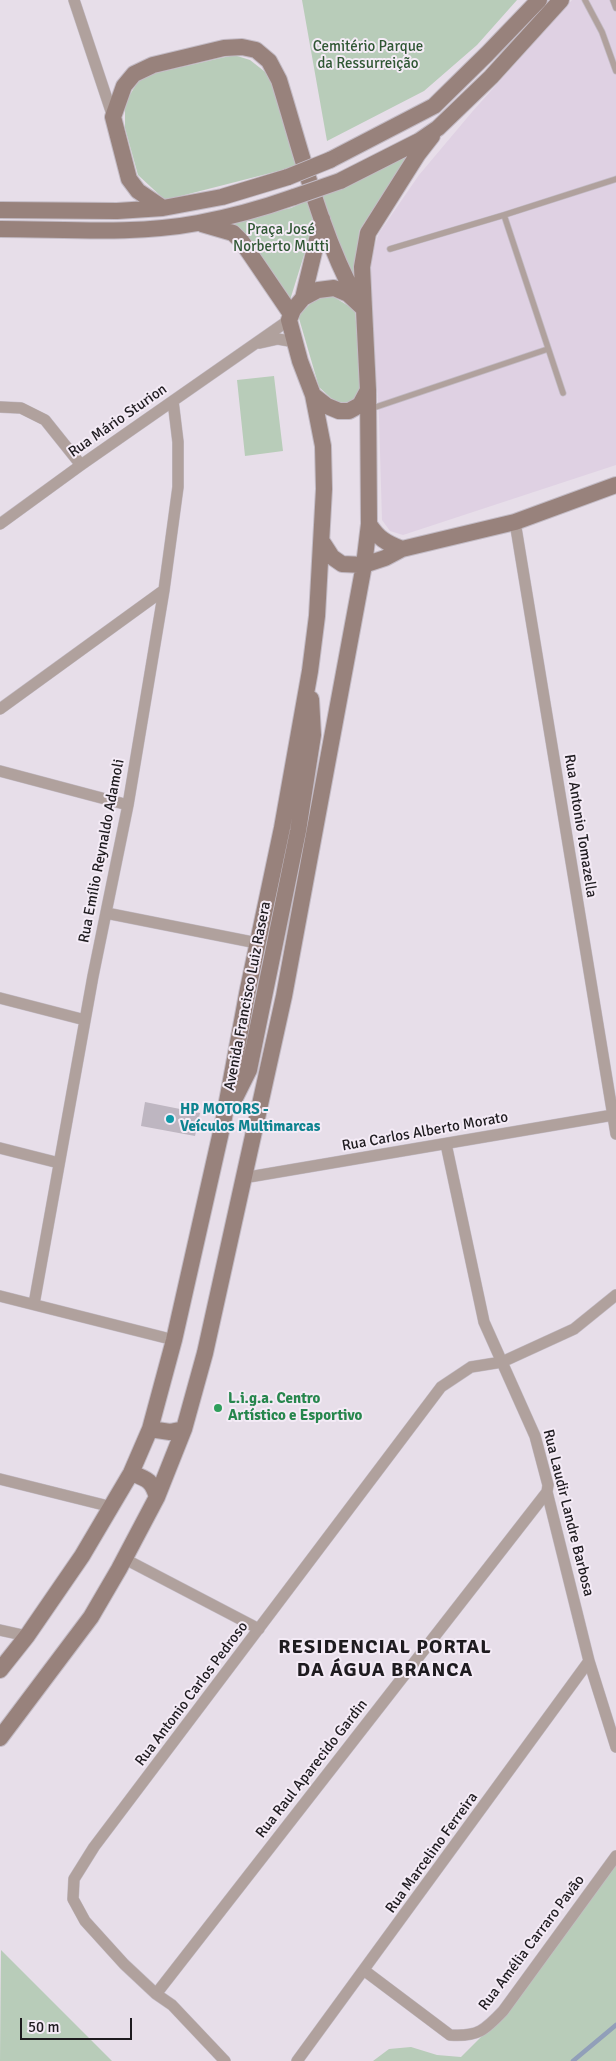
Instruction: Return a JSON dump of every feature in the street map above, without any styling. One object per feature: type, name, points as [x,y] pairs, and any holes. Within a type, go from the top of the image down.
[{"type":"street","points":[[74,0],[113,116],[129,179],[138,191],[164,208]]},
{"type":"street","points":[[0,210],[117,211],[164,208],[222,197],[288,177],[330,160],[434,106],[539,0]]},
{"type":"street","points":[[0,1738],[91,1616],[125,1559],[157,1497],[184,1429],[205,1353],[268,1059],[284,996],[364,565],[369,524],[368,390],[361,306],[362,267],[368,233],[418,154],[438,128],[491,77],[561,0]]},
{"type":"street","points":[[113,116],[124,86],[134,74],[153,65],[224,48],[242,47],[256,50],[269,61],[279,80],[322,220],[345,278],[361,306]]},
{"type":"street","points":[[0,229],[143,229],[197,223],[250,212],[340,181],[411,145],[438,128]]},
{"type":"street","points":[[117,211],[127,191],[129,179]]},
{"type":"street","points":[[290,317],[303,298],[322,220]]},
{"type":"street","name":"Avenida Francisco Luiz Rasera","points":[[0,1670],[27,1636],[82,1556],[131,1474],[150,1429],[174,1340],[223,1123],[282,828],[310,671],[317,616],[322,543],[324,446],[314,396],[295,342],[290,317],[242,242],[232,233],[220,228],[197,223]]},
{"type":"street","points":[[303,298],[318,290],[334,288],[348,294],[361,306]]},
{"type":"street","name":"Rua Mário Sturion","points":[[0,524],[80,465],[254,345],[290,317]]},
{"type":"street","name":"Rua Mário Sturion","points":[[254,345],[278,340],[295,342]]},
{"type":"street","points":[[314,396],[339,411],[349,411],[360,405],[368,390]]},
{"type":"street","name":"Rua Emílio Reynaldo Adamoli","points":[[34,1304],[85,1020],[128,805],[164,590],[178,487],[178,442],[172,401]]},
{"type":"street","points":[[0,408],[21,408],[45,420],[80,465]]},
{"type":"street","points":[[322,543],[332,557],[342,564],[364,565],[385,558],[402,549],[515,522],[616,485]]},
{"type":"street","name":"Rua Antonio Tomazella","points":[[515,522],[616,1134]]},
{"type":"street","points":[[369,524],[377,536],[388,544],[402,549]]},
{"type":"street","points":[[0,709],[164,590]]},
{"type":"street","points":[[223,1123],[249,1070],[298,831],[314,735],[310,671]]},
{"type":"street","points":[[0,771],[128,805]]},
{"type":"street","points":[[106,913],[258,943]]},
{"type":"street","points":[[0,998],[85,1020]]},
{"type":"street","name":"Rua Carlos Alberto Morato","points":[[243,1178],[613,1115]]},
{"type":"street","name":"Rua Laudir Landre Barbosa","points":[[446,1144],[484,1322],[535,1436],[589,1661],[616,1747]]},
{"type":"street","points":[[0,1148],[59,1163]]},
{"type":"street","name":"Rua Antonio Carlos Pedroso","points":[[226,2061],[172,2005],[156,1994],[124,1964],[86,1921],[73,1899],[74,1879],[94,1847],[441,1387],[471,1367],[502,1362],[574,1330],[616,1295]]},
{"type":"street","points":[[0,1296],[174,1340]]},
{"type":"street","points":[[150,1429],[170,1432],[184,1429]]},
{"type":"street","points":[[131,1474],[146,1478],[153,1485],[157,1497]]},
{"type":"street","points":[[0,1479],[112,1507]]},
{"type":"street","name":"Rua Raul Aparecido Gardin","points":[[156,1994],[547,1492]]},
{"type":"street","points":[[125,1559],[260,1629]]},
{"type":"street","points":[[0,1630],[27,1636]]},
{"type":"street","name":"Rua Marcelino Ferreira","points":[[298,2061],[589,1661]]},
{"type":"street","name":"Rua Amélia Carraro Pavão","points":[[365,1971],[450,2035],[466,2036],[484,2031],[503,2011],[616,1856]]},
{"type":"lane","points":[[585,0],[602,32],[616,71]]},
{"type":"lane","points":[[613,0],[616,8]]},
{"type":"lane","points":[[390,249],[616,179]]},
{"type":"lane","points":[[504,215],[563,394]]},
{"type":"lane","points":[[368,409],[548,349]]},
{"type":"shaded area","points":[[572,0],[616,0],[616,465],[403,535],[390,531],[382,520],[379,418],[369,262],[379,233],[419,175],[472,112]]},
{"type":"green space","name":"Cemitério Parque da Ressurreição","points":[[302,0],[517,0],[477,45],[424,91],[327,141]]},
{"type":"green space","points":[[234,55],[250,60],[269,75],[298,166],[165,200],[138,175],[125,128],[125,103],[137,83],[147,75]]},
{"type":"green space","points":[[409,154],[359,231],[357,284],[347,267],[322,195]]},
{"type":"green space","name":"Praça José Norberto Mutti","points":[[309,200],[314,223],[290,300],[225,223],[291,208]]},
{"type":"green space","points":[[320,295],[334,297],[355,310],[361,385],[357,399],[344,405],[331,398],[319,387],[298,315]]},
{"type":"green space","points":[[274,376],[283,451],[245,456],[237,380]]},
{"type":"green space","points":[[616,1857],[616,2061],[373,2061],[389,2049],[411,2047],[437,2055],[461,2057],[494,2024],[589,1902],[598,1877]]},
{"type":"green space","points":[[1,1950],[112,2061],[0,2061]]},
{"type":"building","name":"HP MOTORS - Veículos Multimarcas","points":[[145,1102],[200,1113],[195,1136],[141,1126]]},
{"type":"waterway","points":[[573,2061],[616,2025]]},
{"type":"place","name":"HP MOTORS - Veículos Multimarcas","points":[[170,1119]]},
{"type":"place","name":"L.i.g.a. Centro Artístico e Esportivo","points":[[218,1408]]},
{"type":"district","name":"RESIDENCIAL PORTAL DA ÁGUA BRANCA","points":[[385,1660]]}]
